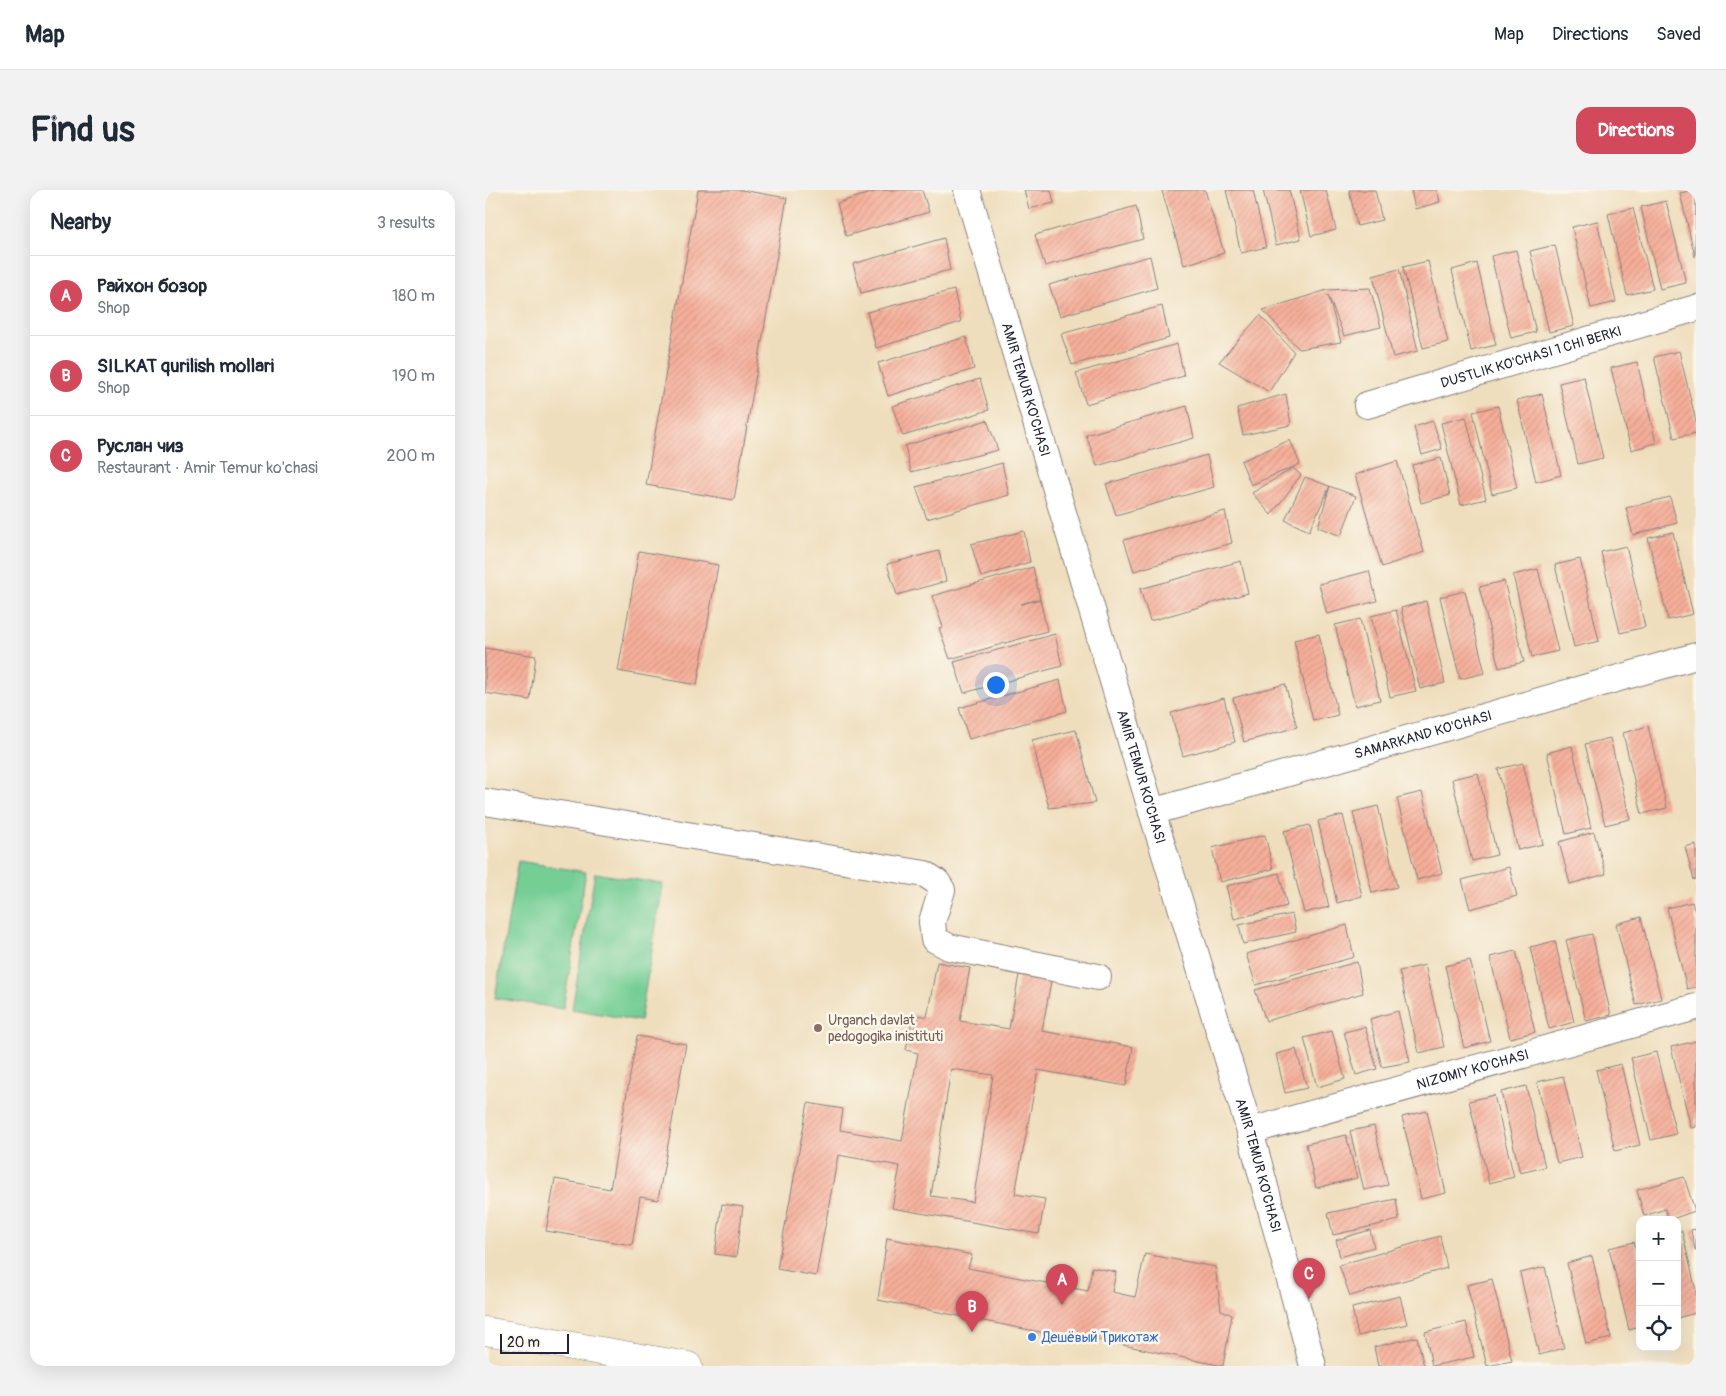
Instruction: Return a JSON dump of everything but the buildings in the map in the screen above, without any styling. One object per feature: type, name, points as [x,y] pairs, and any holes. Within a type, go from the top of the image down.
[{"type":"main road","points":[[485,1331],[688,1366]]},
{"type":"street","name":"AMIR TEMUR KO'CHASI","points":[[967,190],[1152,812],[1250,1131],[1313,1366]]},
{"type":"street","name":"DUSTLIK KO'CHASI 1 CHI BERKI","points":[[1367,405],[1696,308]]},
{"type":"street","name":"SAMARKAND KO'CHASI","points":[[1152,812],[1696,656]]},
{"type":"street","points":[[485,802],[925,874],[937,882],[943,890],[933,922],[934,939],[949,947],[1097,977]]},
{"type":"street","name":"NIZOMIY KO'CHASI","points":[[1250,1131],[1696,1007]]},
{"type":"green space","points":[[518,861],[586,872],[563,1009],[495,998]]},
{"type":"green space","points":[[595,873],[663,884],[640,1021],[572,1009]]},
{"type":"place","name":"Urganch davlat pedogogika inistituti","points":[[818,1028]]},
{"type":"place","name":"Руслан чиз","points":[[1309,1299]]},
{"type":"place","name":"Райхон бозор","points":[[1062,1305]]},
{"type":"place","name":"SILKAT qurilish mollari","points":[[972,1332]]},
{"type":"place","name":"Дешёвый Трикотаж","points":[[1032,1337]]}]
